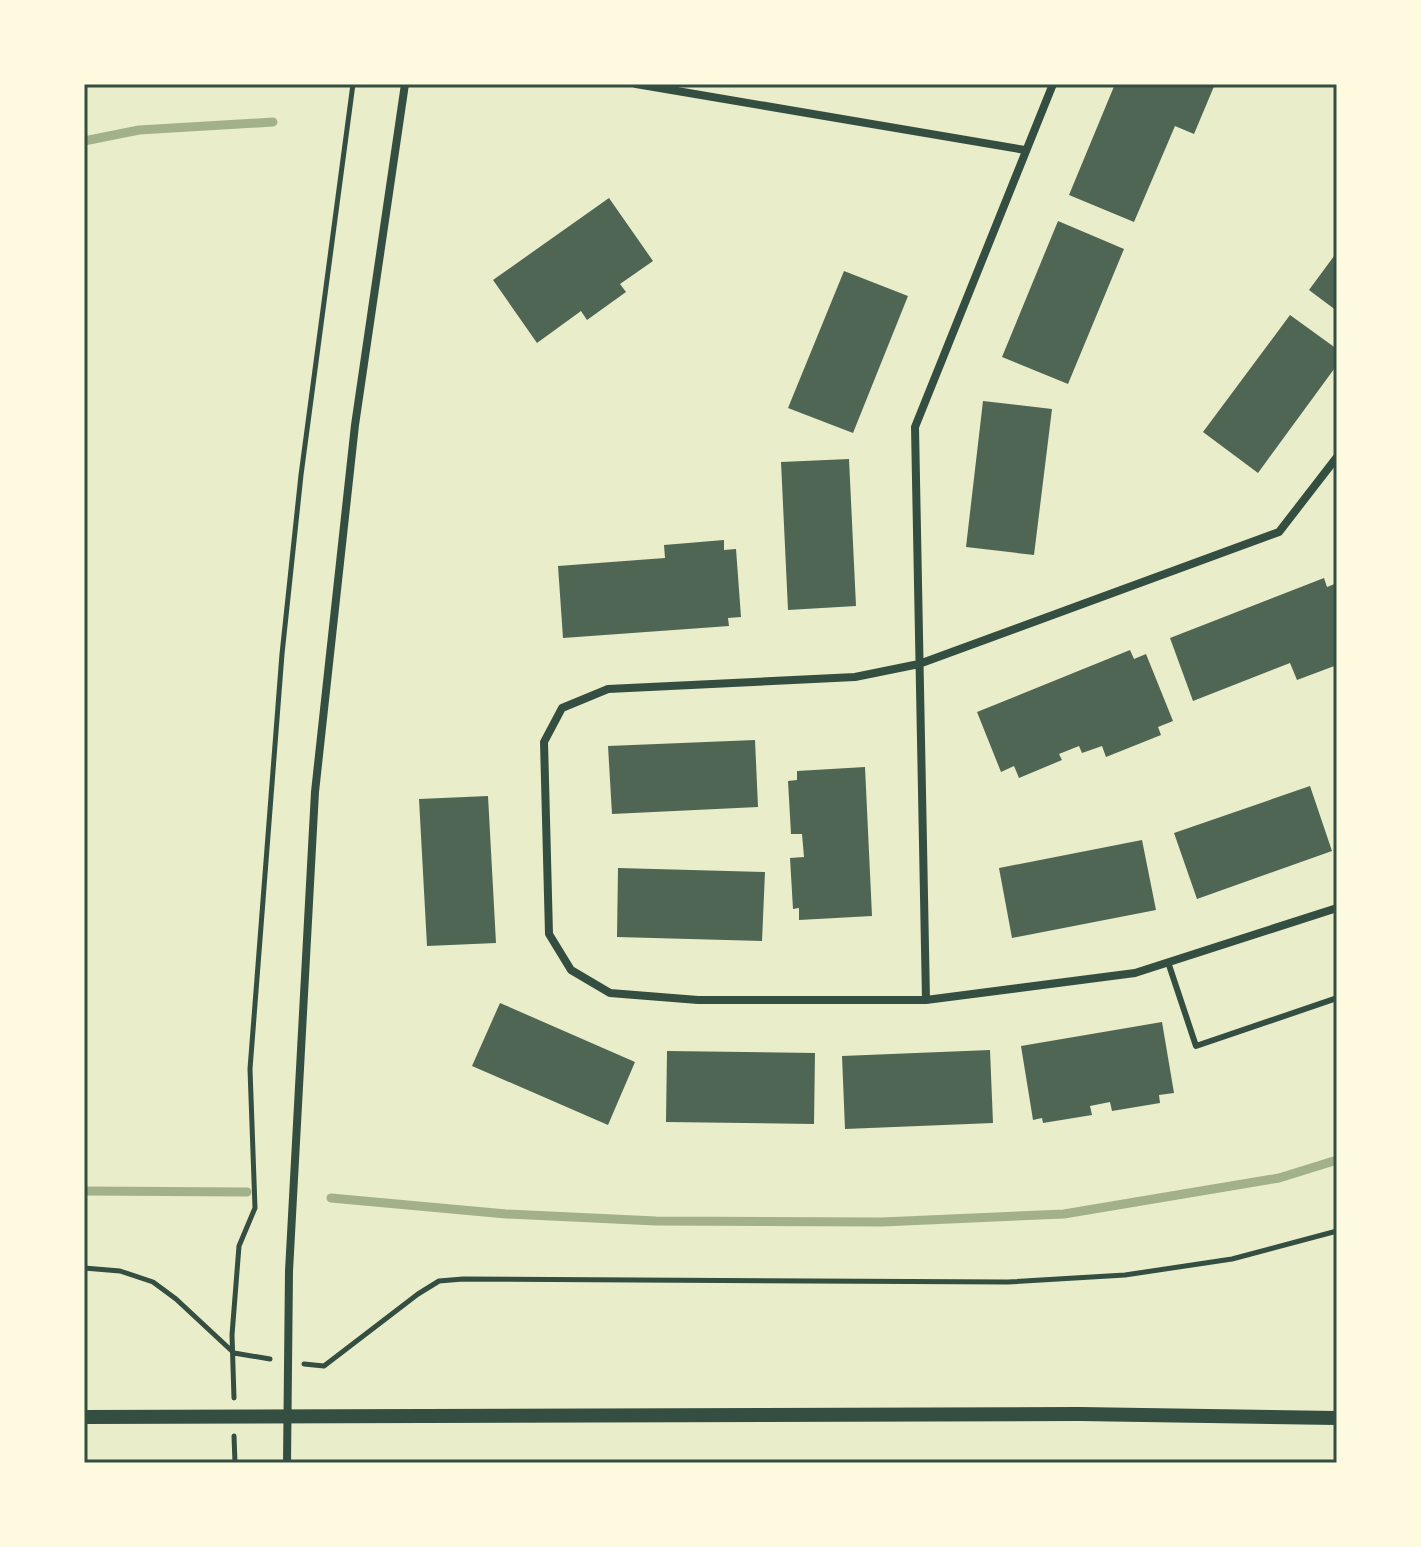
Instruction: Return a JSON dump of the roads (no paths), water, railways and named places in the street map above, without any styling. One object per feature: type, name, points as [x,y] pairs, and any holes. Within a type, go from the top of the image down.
[{"type":"street","points":[[287,1463],[287,1363],[315,792],[355,425],[405,84]]},
{"type":"street","points":[[636,84],[1025,150]]},
{"type":"street","points":[[926,1000],[915,427],[1053,84]]},
{"type":"street","points":[[1337,457],[1279,532],[919,664],[855,677],[608,689],[562,708],[544,742],[549,934],[571,970],[610,993],[698,1000],[926,1000],[1135,973],[1337,908]]},
{"type":"street","points":[[84,1417],[1079,1414],[1337,1418]]},
{"type":"lane","points":[[1168,962],[1196,1046],[1337,998]]},
{"type":"waterway","points":[[84,141],[139,130],[273,122]]},
{"type":"waterway","points":[[331,1198],[506,1214],[656,1221],[882,1222],[1064,1214],[1279,1178],[1337,1160]]},
{"type":"waterway","points":[[84,1191],[247,1192]]}]
